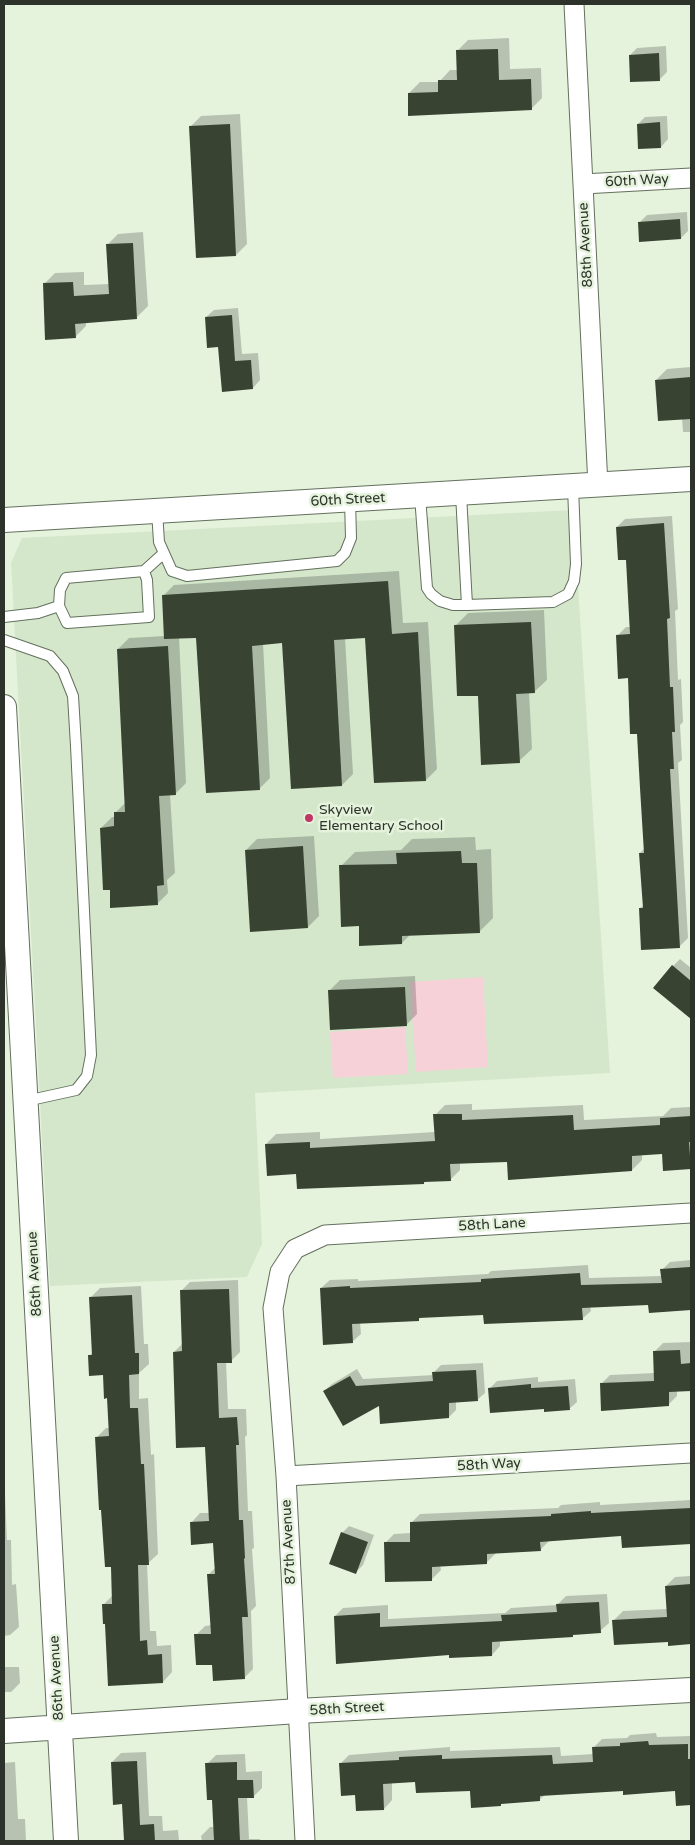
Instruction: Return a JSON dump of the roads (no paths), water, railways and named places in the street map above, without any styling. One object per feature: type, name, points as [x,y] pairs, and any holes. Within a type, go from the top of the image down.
[{"type":"street","name":"88th Avenue","points":[[574,4],[598,486]]},
{"type":"street","name":"60th Way","points":[[583,184],[691,178]]},
{"type":"street","name":"60th Street","points":[[4,520],[691,479]]},
{"type":"street","name":"86th Avenue","points":[[4,707],[66,1841]]},
{"type":"street","name":"58th Lane","points":[[296,1249],[325,1235],[691,1213]]},
{"type":"street","name":"87th Avenue","points":[[296,1249],[280,1272],[273,1308],[286,1476],[305,1841]]},
{"type":"street","name":"58th Way","points":[[286,1476],[691,1453]]},
{"type":"street","name":"58th Street","points":[[4,1731],[298,1711],[691,1690]]},
{"type":"lane","points":[[420,496],[427,588],[431,594],[440,601],[453,605],[553,602],[568,594],[574,581],[576,564],[573,487]]},
{"type":"lane","points":[[462,494],[467,605]]},
{"type":"lane","points":[[157,511],[159,542],[172,571],[187,576],[337,561],[345,554],[351,538],[350,500]]},
{"type":"lane","points":[[144,570],[147,580],[149,617],[67,623],[60,606],[60,590],[66,578],[144,570],[164,553]]},
{"type":"lane","points":[[4,617],[38,613],[60,606]]},
{"type":"lane","points":[[4,640],[50,656],[63,671],[73,696],[91,1055],[87,1076],[76,1090],[26,1101]]},
{"type":"place","name":"Skyview Elementary School","points":[[309,818]]}]
